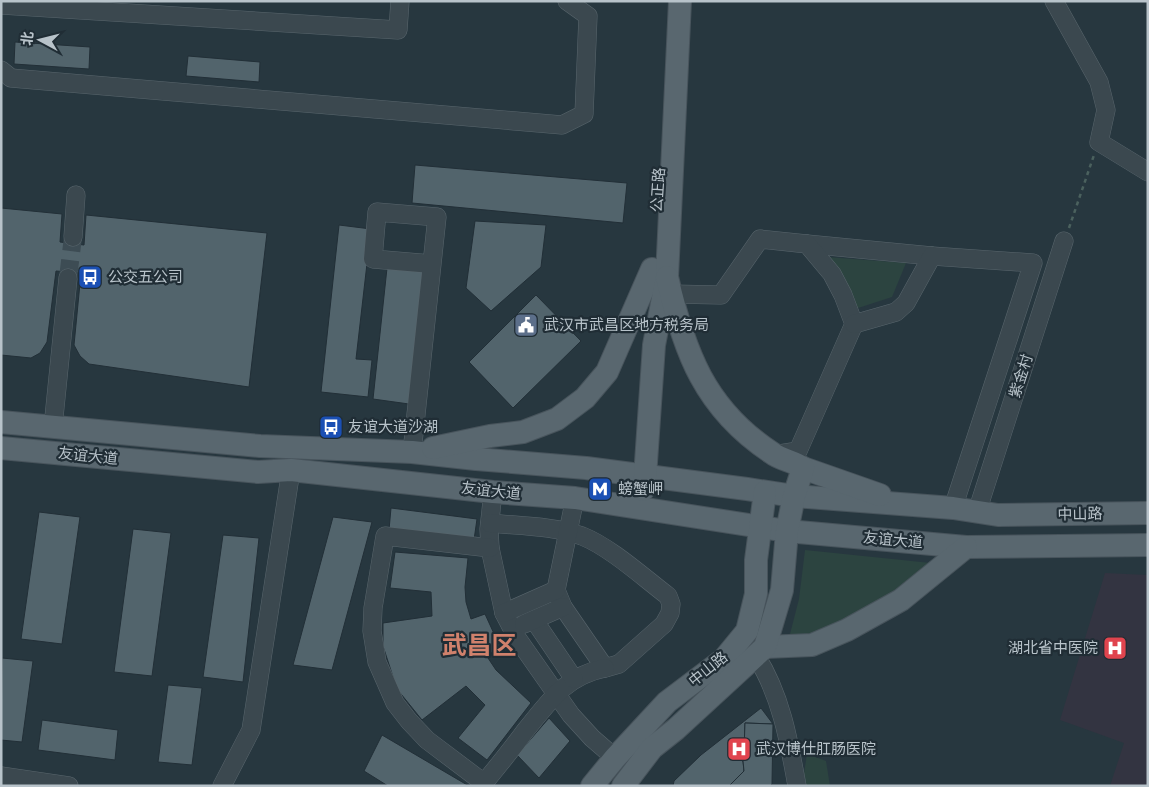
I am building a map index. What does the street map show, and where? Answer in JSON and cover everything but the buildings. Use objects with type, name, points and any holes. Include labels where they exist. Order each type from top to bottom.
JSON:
[{"type":"main road","name":"公正路","points":[[663,280],[662,137],[667,1]]},
{"type":"main road","name":"公正路","points":[[640,508],[645,477],[652,375],[641,348],[663,280],[680,1]]},
{"type":"main road","points":[[412,452],[490,436],[523,432],[557,419],[585,398],[607,372],[663,280]]},
{"type":"main road","points":[[663,280],[686,346],[709,392],[733,423],[773,454],[798,464],[803,468],[907,504]]},
{"type":"main road","name":"友谊大道","points":[[1,422],[260,446],[412,452],[476,460],[586,468],[794,496],[953,508]]},
{"type":"main road","name":"友谊大道","points":[[1,448],[258,472],[291,470],[493,492],[575,498],[787,531],[973,547]]},
{"type":"main road","points":[[803,468],[794,496],[787,531],[782,590],[761,651],[812,645],[847,630],[901,600],[973,547],[1148,544]]},
{"type":"main road","name":"中山路","points":[[592,786],[667,702],[724,659],[747,631],[756,594],[759,526],[765,492]]},
{"type":"main road","name":"中山路","points":[[953,508],[998,515],[1148,513]]},
{"type":"main road","name":"中山路","points":[[623,786],[652,748],[676,729],[761,651]]},
{"type":"street","points":[[1,5],[398,30],[400,1]]},
{"type":"street","points":[[1,70],[11,78],[562,126],[584,114],[587,45],[588,16],[567,1]]},
{"type":"street","points":[[1054,1],[1099,82],[1106,110],[1099,142],[1148,172]]},
{"type":"street","points":[[73,237],[76,195]]},
{"type":"street","name":"紫金村","points":[[977,512],[1066,235]]},
{"type":"street","points":[[663,280],[721,294],[760,239],[932,256],[1033,263],[953,508]]},
{"type":"street","points":[[773,454],[798,451],[854,324],[843,295],[832,274],[807,244]]},
{"type":"street","points":[[854,324],[896,312],[906,303],[932,256]]},
{"type":"street","points":[[412,452],[432,264]]},
{"type":"street","points":[[53,426],[68,278]]},
{"type":"street","points":[[222,786],[251,730],[291,470]]},
{"type":"street","points":[[493,492],[490,548],[504,613],[512,630],[579,725],[615,758]]},
{"type":"street","points":[[575,498],[556,590],[563,607],[605,668]]},
{"type":"street","points":[[490,523],[569,532],[584,537],[609,552],[668,596],[671,604],[670,613],[657,631],[620,664],[590,671],[574,679],[556,694],[484,783],[426,740],[408,721],[395,703],[377,662],[372,632],[373,608],[386,536],[490,548]]},
{"type":"street","points":[[504,613],[556,590]]},
{"type":"street","points":[[512,630],[563,607]]},
{"type":"street","points":[[534,620],[574,679]]},
{"type":"street","points":[[761,651],[766,672],[786,726],[797,786]]},
{"type":"street","points":[[1,776],[69,786]]},
{"type":"path","points":[[1066,235],[1090,166]]},
{"type":"shaded area","name":"湖北省中医院","points":[[1105,573],[1148,575],[1148,786],[1110,786],[1124,743],[1060,720]]},
{"type":"green space","points":[[827,257],[906,263],[892,297],[855,309]]},
{"type":"green space","points":[[805,550],[931,563],[893,592],[800,643],[789,638],[799,599]]},
{"type":"green space","points":[[807,754],[826,761],[830,786],[802,786]]},
{"type":"tunnel","points":[[68,278],[73,237]]},
{"type":"place","name":"公交五公司","points":[[90,277]]},
{"type":"place","name":"武汉市武昌区地方税务局","points":[[526,325]]},
{"type":"place","name":"友谊大道沙湖","points":[[331,427]]},
{"type":"place","name":"螃蟹岬","points":[[600,489]]},
{"type":"place","name":"湖北省中医院","points":[[1115,648]]},
{"type":"place","name":"武汉博仕肛肠医院","points":[[739,749]]},
{"type":"district","name":"武昌区","points":[[479,645]]}]
